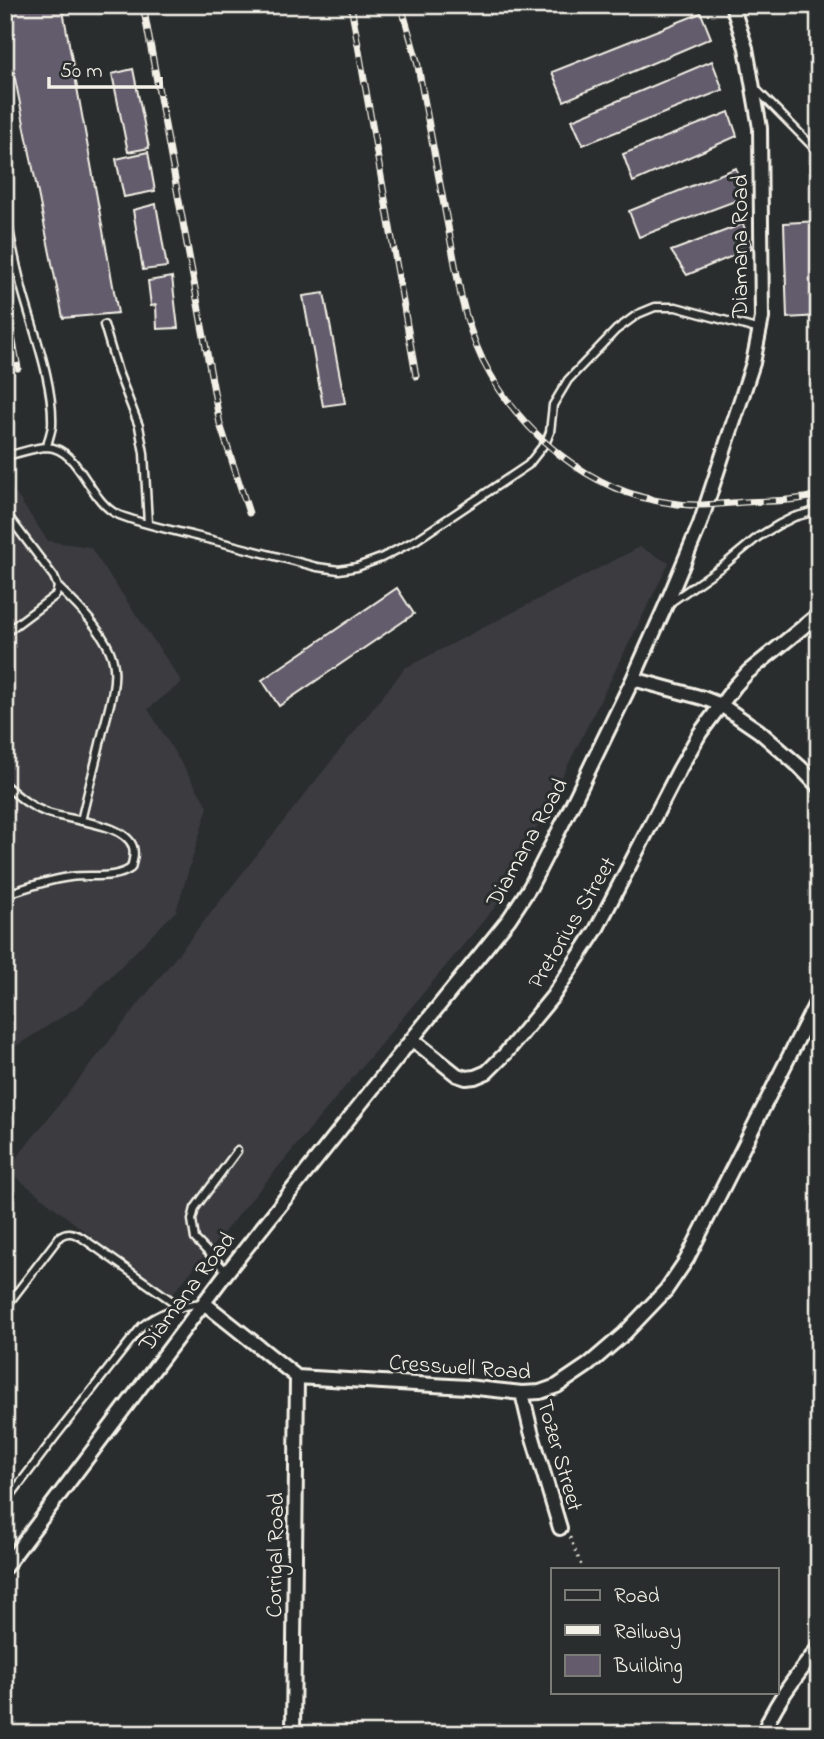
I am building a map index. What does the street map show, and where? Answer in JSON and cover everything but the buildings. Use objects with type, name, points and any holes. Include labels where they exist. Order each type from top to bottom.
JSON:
[{"type":"street","name":"Diamana Road","points":[[5,1567],[226,1272],[509,919],[530,887],[633,679],[700,524],[753,363],[762,318],[760,128],[746,48],[732,5]]},
{"type":"street","points":[[721,705],[748,672],[819,614]]},
{"type":"street","points":[[633,679],[721,705],[759,731],[819,787]]},
{"type":"street","name":"Pretorius Street","points":[[411,1039],[466,1078],[487,1072],[505,1054],[553,996],[596,930],[679,770],[700,733],[721,705]]},
{"type":"street","name":"Cresswell Road","points":[[297,1377],[522,1393],[540,1392],[557,1386],[588,1365],[624,1334],[666,1290],[687,1259],[819,997]]},
{"type":"street","points":[[204,1303],[297,1377]]},
{"type":"street","name":"Corrigal Road","points":[[293,1734],[297,1377]]},
{"type":"street","name":"Tozer Street","points":[[522,1393],[559,1528]]},
{"type":"street","points":[[778,1693],[819,1647]]},
{"type":"street","points":[[763,1734],[776,1695]]},
{"type":"lane","points":[[753,87],[819,153]]},
{"type":"lane","points":[[5,204],[21,286],[48,385],[52,429],[47,447]]},
{"type":"lane","points":[[5,456],[47,447],[57,449],[76,466],[107,509],[118,515],[317,567],[339,570],[357,567],[416,540],[528,465],[546,443],[553,405],[568,380],[616,330],[638,314],[655,307],[676,307],[760,330]]},
{"type":"lane","points":[[104,325],[118,372],[139,426],[144,453],[148,524]]},
{"type":"lane","points":[[666,605],[778,524],[819,510]]},
{"type":"lane","points":[[5,512],[54,577],[58,587],[88,618],[110,651],[114,663],[110,701],[81,821]]},
{"type":"lane","points":[[5,633],[56,595],[58,587]]},
{"type":"lane","points":[[5,785],[23,801],[48,814],[121,832],[133,844],[135,854],[131,868],[123,874],[90,874],[45,881],[5,895]]},
{"type":"lane","points":[[226,1272],[195,1239],[192,1220],[195,1208],[237,1151]]},
{"type":"lane","points":[[5,1308],[60,1236],[72,1232],[179,1306]]},
{"type":"lane","points":[[5,1503],[142,1326],[179,1306],[204,1303]]},
{"type":"path","points":[[559,1528],[570,1537],[583,1568]]},
{"type":"shaded area","points":[[5,478],[48,541],[90,547],[182,682],[148,709],[208,807],[176,911],[84,1003],[5,1053]]},
{"type":"shaded area","points":[[640,547],[669,563],[500,901],[169,1298],[7,1170],[405,668]]},
{"type":"railway","points":[[143,5],[220,424],[249,513]]},
{"type":"railway","points":[[351,5],[416,376]]},
{"type":"railway","points":[[401,5],[417,61],[465,312],[483,361],[516,412],[560,455],[613,487],[641,497],[698,505],[819,495]]},
{"type":"railway","points":[[5,299],[18,368]]}]
